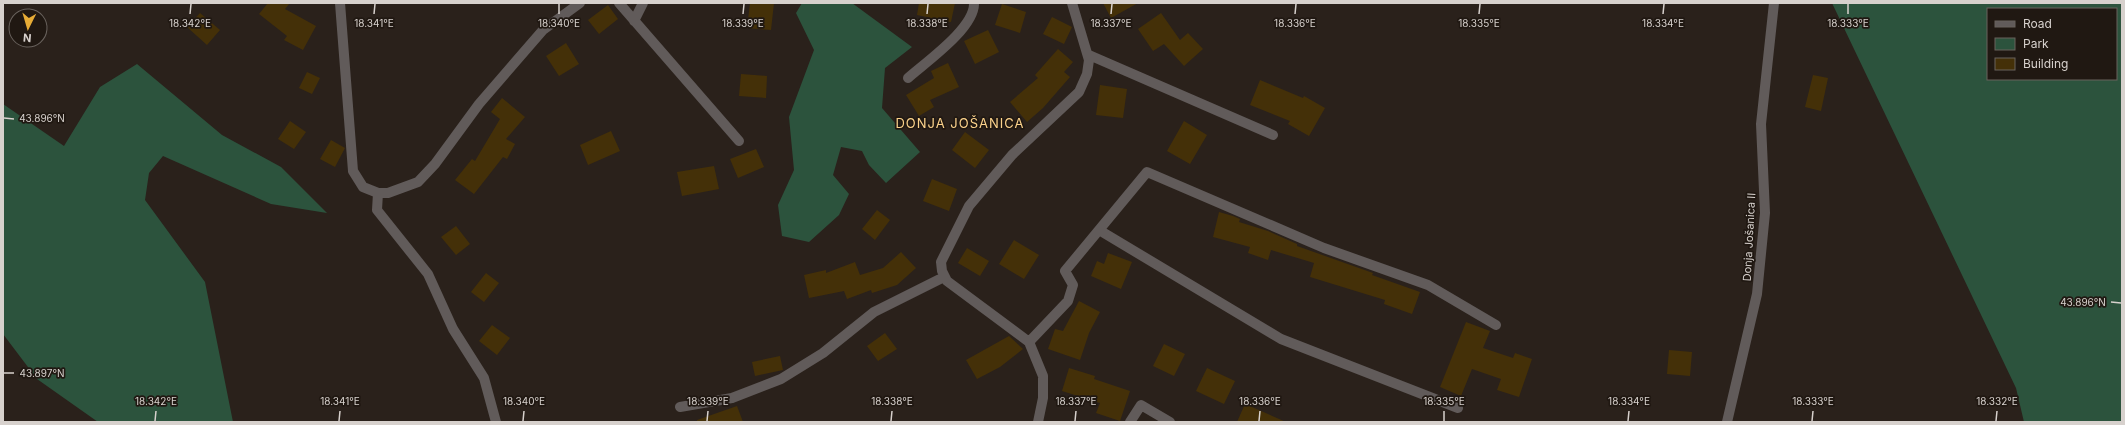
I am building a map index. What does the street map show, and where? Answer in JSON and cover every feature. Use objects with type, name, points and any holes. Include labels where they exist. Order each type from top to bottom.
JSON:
[{"type":"street","points":[[340,3],[353,171],[363,187],[378,193],[388,193],[418,182],[435,164],[479,104],[543,30],[580,3]]},
{"type":"street","points":[[619,3],[739,141]]},
{"type":"street","points":[[634,20],[643,3]]},
{"type":"street","points":[[908,78],[964,28],[974,8],[974,3]]},
{"type":"street","points":[[1038,422],[1043,398],[1043,376],[1028,342],[956,288],[944,277],[941,262],[969,206],[1012,155],[1078,92],[1087,74],[1089,55],[1072,3]]},
{"type":"street","name":"Donja Jošanica II","points":[[1727,422],[1757,294],[1765,213],[1761,124],[1774,3]]},
{"type":"street","points":[[1089,55],[1273,135]]},
{"type":"street","points":[[1028,342],[1068,301],[1073,285],[1066,271],[1147,172],[1324,248],[1428,285],[1496,325]]},
{"type":"street","points":[[378,193],[377,210],[428,274],[453,329],[484,378],[496,422]]},
{"type":"street","points":[[1099,230],[1281,339],[1458,408]]},
{"type":"street","points":[[680,407],[732,398],[781,379],[824,353],[874,312],[944,277]]},
{"type":"street","points":[[1130,422],[1141,405],[1170,422]]},
{"type":"green space","points":[[802,3],[852,3],[912,47],[885,68],[882,108],[920,152],[886,183],[869,165],[862,151],[841,147],[833,175],[849,194],[839,215],[809,242],[782,236],[778,205],[794,170],[789,117],[814,50],[796,13]]},
{"type":"green space","points":[[1832,3],[2122,3],[2122,422],[2024,422],[2016,388]]},
{"type":"green space","points":[[137,64],[222,135],[281,167],[327,213],[271,204],[163,156],[149,173],[145,200],[205,282],[233,422],[98,422],[37,379],[3,334],[3,104],[64,146],[100,87]]},
{"type":"building","points":[[268,3],[290,3],[285,9],[316,26],[303,50],[284,40],[287,36],[259,14]]},
{"type":"building","points":[[750,3],[774,3],[771,30],[747,28]]},
{"type":"building","points":[[919,3],[955,3],[951,22],[917,15]]},
{"type":"building","points":[[1103,3],[1138,3],[1111,18]]},
{"type":"building","points":[[1002,4],[1026,12],[1020,33],[995,25]]},
{"type":"building","points":[[608,5],[618,19],[599,34],[588,20]]},
{"type":"building","points":[[200,13],[220,30],[207,45],[187,27]]},
{"type":"building","points":[[1161,13],[1180,40],[1188,33],[1203,49],[1184,66],[1164,44],[1153,51],[1138,29]]},
{"type":"building","points":[[1052,17],[1072,27],[1064,44],[1043,34]]},
{"type":"building","points":[[988,30],[999,52],[975,64],[964,41]]},
{"type":"building","points":[[566,43],[579,64],[559,76],[546,56]]},
{"type":"building","points":[[1058,49],[1073,62],[1064,72],[1070,77],[1043,108],[1027,122],[1010,102],[1038,78],[1035,75]]},
{"type":"building","points":[[948,63],[959,87],[930,100],[934,107],[919,116],[906,95],[934,78],[931,71]]},
{"type":"building","points":[[307,72],[320,78],[312,94],[299,88]]},
{"type":"building","points":[[741,74],[767,76],[766,98],[739,96]]},
{"type":"building","points":[[1813,75],[1828,78],[1821,111],[1805,107]]},
{"type":"building","points":[[1260,80],[1303,98],[1304,96],[1325,108],[1309,136],[1288,124],[1290,121],[1250,105]]},
{"type":"building","points":[[1100,85],[1127,89],[1123,118],[1096,115]]},
{"type":"building","points":[[502,98],[525,117],[506,139],[515,144],[507,159],[503,157],[474,194],[455,180],[472,159],[475,161],[500,119],[491,112]]},
{"type":"building","points":[[290,121],[306,132],[294,149],[278,139]]},
{"type":"building","points":[[1184,121],[1207,135],[1190,164],[1167,151]]},
{"type":"building","points":[[611,131],[620,151],[588,165],[580,145]]},
{"type":"building","points":[[965,132],[989,150],[975,168],[952,150]]},
{"type":"building","points":[[331,140],[345,148],[335,167],[320,159]]},
{"type":"building","points":[[756,149],[764,167],[738,178],[730,159]]},
{"type":"building","points":[[714,166],[719,189],[682,196],[677,172]]},
{"type":"building","points":[[932,179],[957,189],[949,211],[923,201]]},
{"type":"building","points":[[877,210],[890,220],[875,240],[862,229]]},
{"type":"building","points":[[1219,212],[1240,219],[1239,222],[1268,231],[1297,244],[1297,246],[1373,273],[1372,275],[1420,292],[1412,314],[1384,304],[1385,300],[1310,277],[1314,263],[1271,250],[1268,260],[1248,253],[1250,247],[1213,237]]},
{"type":"building","points":[[456,226],[470,244],[456,255],[441,237]]},
{"type":"building","points":[[1014,240],[1039,255],[1024,279],[999,264]]},
{"type":"building","points":[[967,248],[989,261],[980,276],[958,263]]},
{"type":"building","points":[[901,252],[916,268],[897,285],[872,293],[871,290],[847,299],[844,291],[809,298],[804,275],[826,270],[826,273],[855,262],[860,275],[883,268]]},
{"type":"building","points":[[1108,253],[1132,262],[1121,289],[1091,276],[1097,261],[1104,264]]},
{"type":"building","points":[[486,273],[499,283],[484,302],[471,292]]},
{"type":"building","points":[[1079,301],[1100,312],[1089,333],[1080,360],[1048,349],[1055,329],[1063,331]]},
{"type":"building","points":[[1466,322],[1490,331],[1483,348],[1513,358],[1515,353],[1532,359],[1519,397],[1497,390],[1501,379],[1472,369],[1461,396],[1440,387]]},
{"type":"building","points":[[492,325],[510,338],[497,355],[479,341]]},
{"type":"building","points":[[885,333],[897,349],[878,361],[867,346]]},
{"type":"building","points":[[1009,336],[1023,349],[1000,367],[977,379],[966,360]]},
{"type":"building","points":[[1164,344],[1185,354],[1174,376],[1153,366]]},
{"type":"building","points":[[1669,350],[1692,352],[1690,376],[1667,374]]},
{"type":"building","points":[[780,356],[783,370],[755,376],[752,362]]},
{"type":"building","points":[[1069,368],[1095,376],[1094,379],[1130,391],[1120,421],[1096,413],[1100,403],[1062,391]]},
{"type":"building","points":[[1207,368],[1235,381],[1224,404],[1196,391]]},
{"type":"building","points":[[1245,404],[1286,422],[1237,422]]},
{"type":"building","points":[[737,406],[743,422],[697,422],[697,420]]},
{"type":"district","name":"DONJA JOŠANICA","points":[[960,123]]}]
